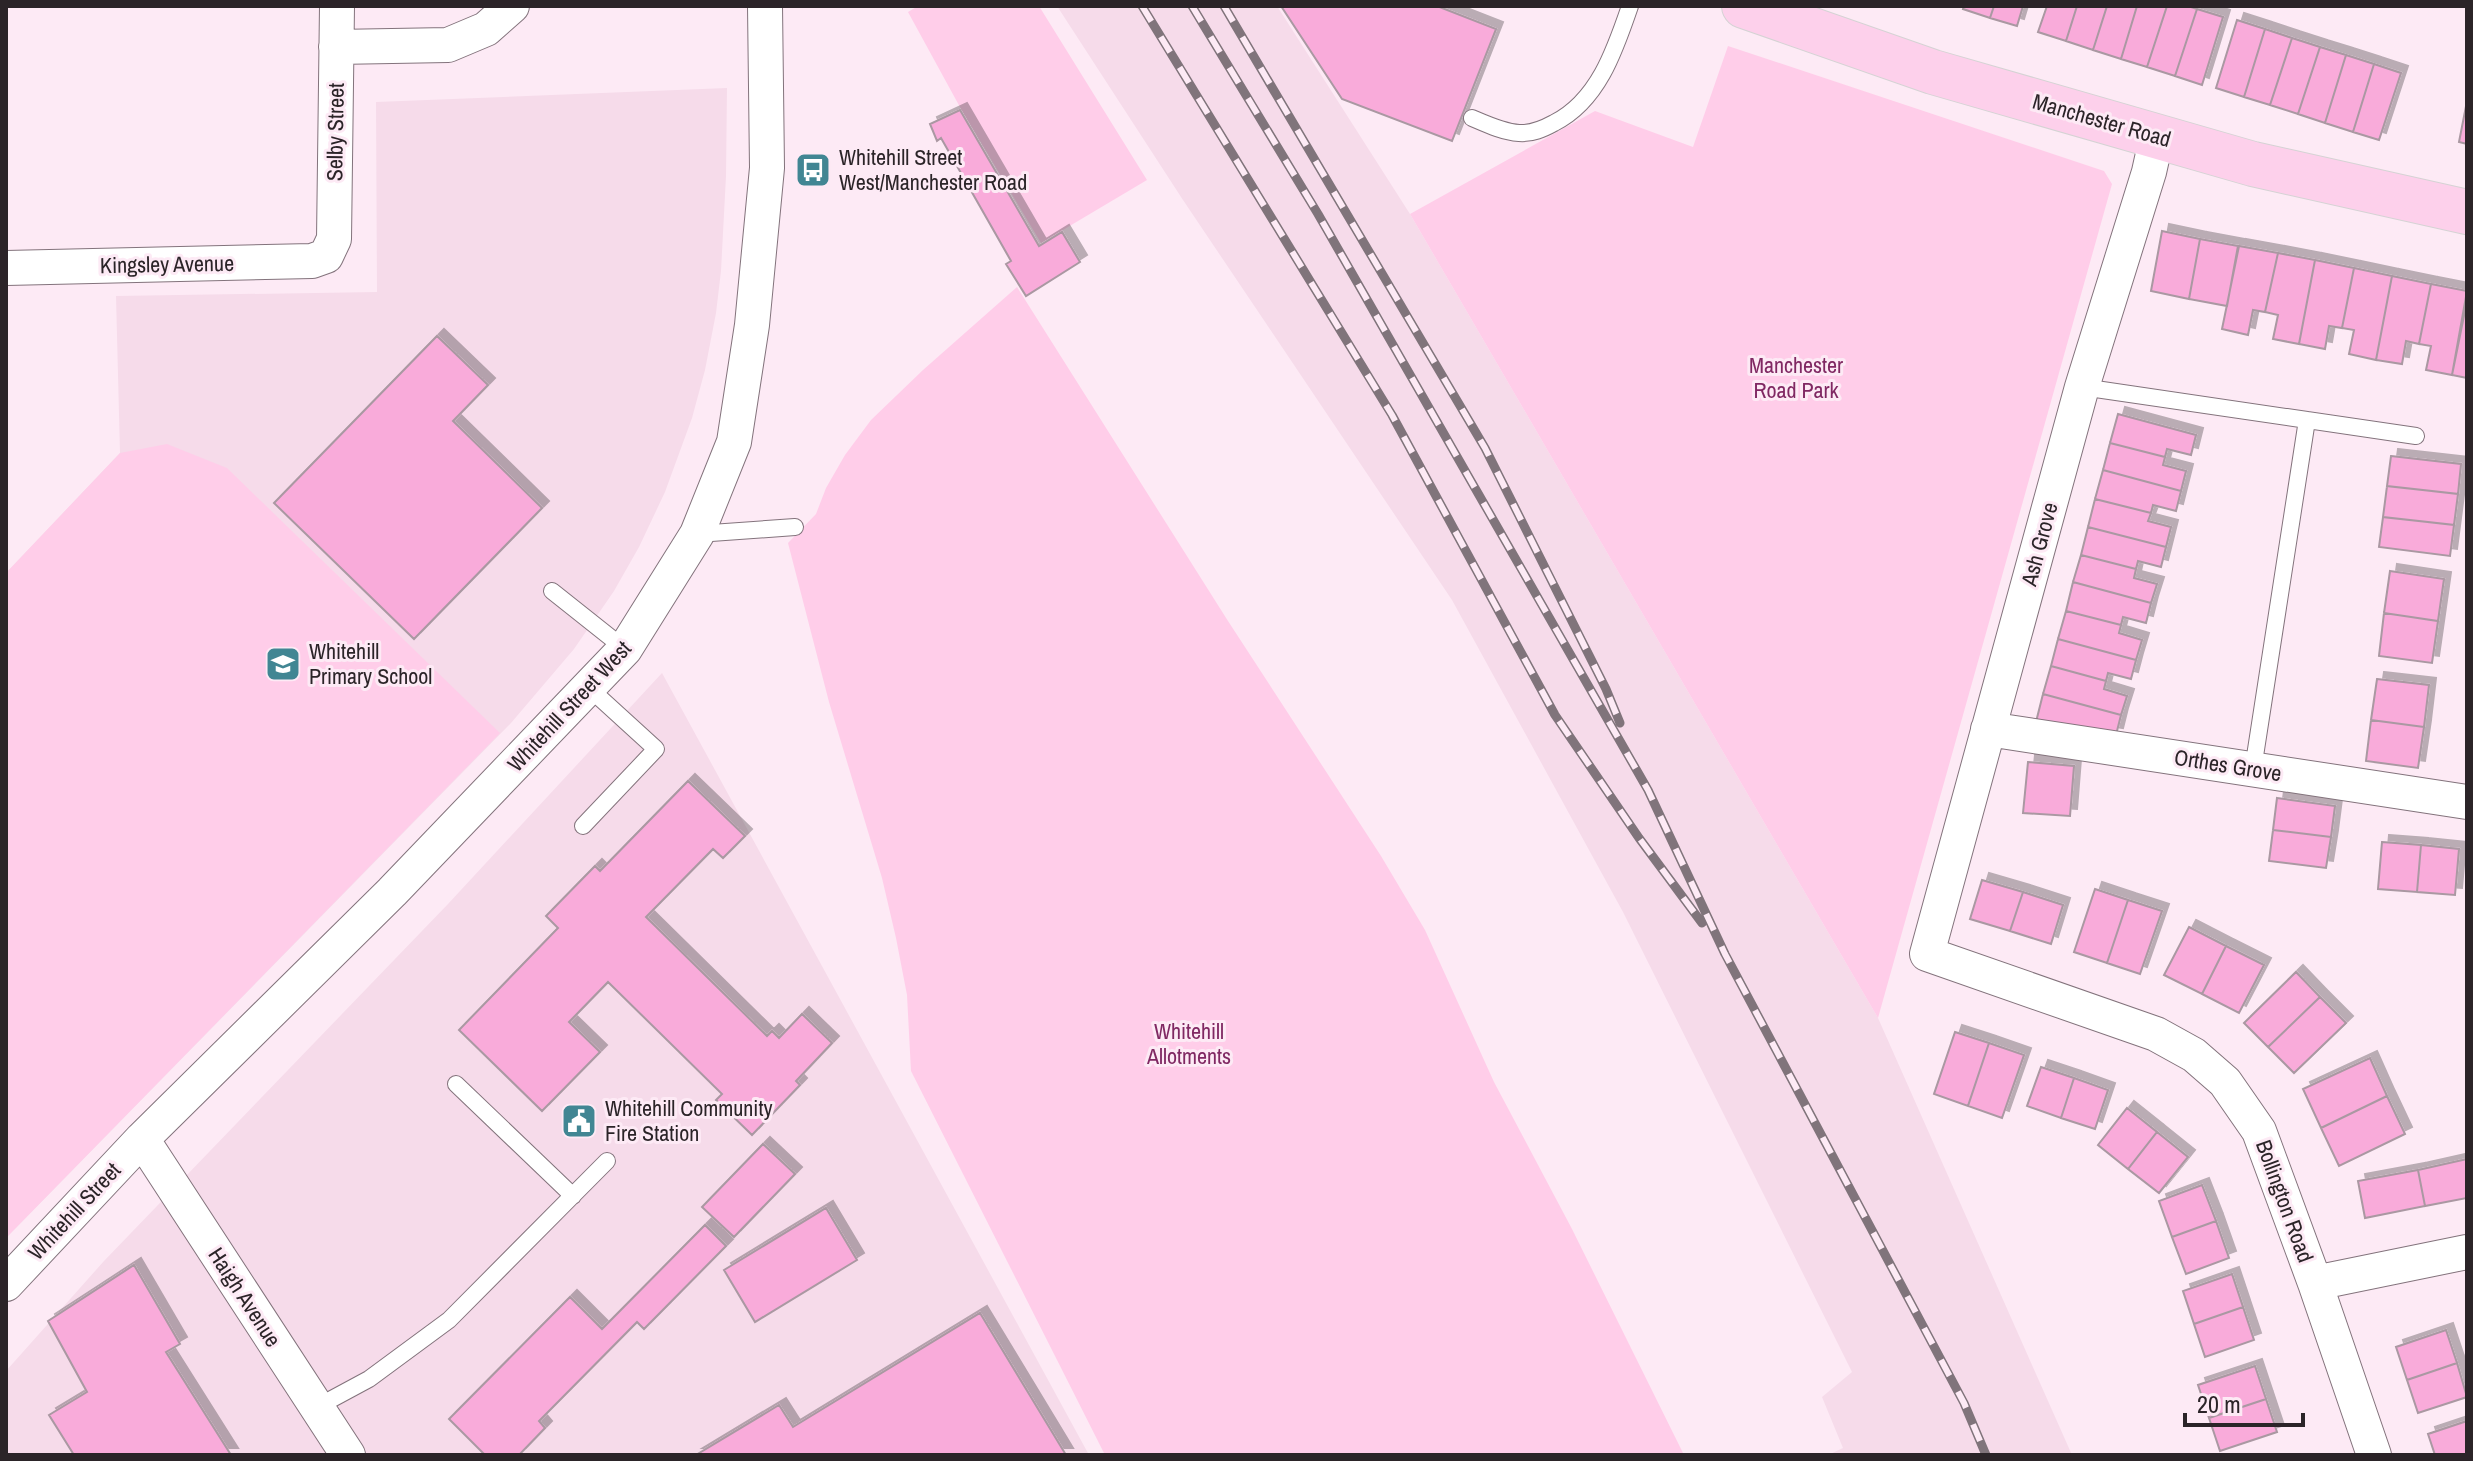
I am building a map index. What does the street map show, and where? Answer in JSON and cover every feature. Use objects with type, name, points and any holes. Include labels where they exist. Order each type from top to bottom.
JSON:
[{"type":"main road","name":"Manchester Road","points":[[1744,6],[1933,72],[2253,164],[2467,212]]},
{"type":"street","name":"Selby Street","points":[[326,256],[334,239],[337,6]]},
{"type":"street","points":[[336,47],[448,45],[486,29],[512,6]]},
{"type":"street","name":"Whitehill Street West","points":[[142,1139],[392,892],[625,649],[697,534],[734,442],[752,325],[767,168],[765,6]]},
{"type":"street","name":"Ash Grove","points":[[1927,954],[2082,387],[2149,172],[2157,136]]},
{"type":"street","name":"Kingsley Avenue","points":[[6,268],[312,261],[326,256]]},
{"type":"street","name":"Orthes Grove","points":[[1988,729],[2467,802]]},
{"type":"street","name":"Bollington Road","points":[[1927,954],[2156,1034],[2194,1055],[2225,1082],[2259,1131],[2374,1455]]},
{"type":"street","name":"Whitehill Street","points":[[6,1284],[142,1139]]},
{"type":"street","name":"Haigh Avenue","points":[[142,1139],[348,1455]]},
{"type":"street","points":[[2315,1283],[2467,1252]]},
{"type":"lane","points":[[1472,118],[1520,134],[1541,130],[1567,117],[1602,76],[1630,6]]},
{"type":"lane","points":[[2082,387],[2416,436]]},
{"type":"lane","points":[[2253,769],[2307,420]]},
{"type":"lane","points":[[697,534],[795,527]]},
{"type":"lane","points":[[552,591],[625,649]]},
{"type":"lane","points":[[583,826],[656,749],[588,687]]},
{"type":"lane","points":[[456,1084],[573,1196]]},
{"type":"lane","points":[[317,1407],[369,1379],[449,1320],[607,1161]]},
{"type":"shaded area","points":[[1057,6],[1277,6],[1410,214],[1878,1018],[2072,1455],[1828,1455],[1843,1448],[1822,1397],[1852,1372],[1623,912],[1452,600],[1183,200]]},
{"type":"shaded area","name":"Whitehill Primary School","points":[[727,88],[721,271],[705,370],[692,418],[665,492],[614,591],[574,649],[511,723],[6,1238],[6,573],[120,453],[116,296],[377,292],[376,102]]},
{"type":"shaded area","points":[[662,673],[1089,1455],[6,1455],[6,1371],[104,1261],[448,904]]},
{"type":"green space","points":[[918,6],[1039,6],[1147,180],[1041,243],[961,109],[908,12]]},
{"type":"green space","name":"Manchester Road Park","points":[[1728,46],[2104,171],[2112,184],[1878,1018],[1410,214],[1595,111],[1693,147]]},
{"type":"green space","name":"Whitehill Allotments","points":[[1017,287],[1381,856],[1425,930],[1494,1082],[1572,1229],[1684,1455],[1105,1455],[911,1071],[907,995],[896,938],[788,543],[816,514],[826,488],[845,455],[871,420]]},
{"type":"green space","points":[[167,444],[227,468],[500,733],[6,1238],[6,573],[120,453]]},
{"type":"building","points":[[1281,6],[1437,6],[1496,29],[1452,141],[1342,99]]},
{"type":"building","points":[[1964,6],[1994,6],[1990,18],[1963,9]]},
{"type":"building","points":[[1994,6],[2023,6],[2017,26],[1990,18]]},
{"type":"building","points":[[2047,6],[2077,6],[2066,41],[2038,32]]},
{"type":"building","points":[[2077,6],[2107,6],[2093,50],[2066,41]]},
{"type":"building","points":[[2107,6],[2137,6],[2121,59],[2093,50]]},
{"type":"building","points":[[2137,6],[2167,6],[2147,67],[2121,59]]},
{"type":"building","points":[[2167,6],[2197,9],[2175,76],[2147,67]]},
{"type":"building","points":[[2197,9],[2223,17],[2202,85],[2175,76]]},
{"type":"building","points":[[2237,20],[2265,29],[2244,97],[2216,88]]},
{"type":"building","points":[[2265,29],[2292,38],[2270,105],[2244,97]]},
{"type":"building","points":[[2292,38],[2320,47],[2298,114],[2270,105]]},
{"type":"building","points":[[2320,47],[2346,55],[2325,123],[2298,114]]},
{"type":"building","points":[[2346,55],[2374,64],[2353,132],[2325,123]]},
{"type":"building","points":[[2374,64],[2401,73],[2379,140],[2353,132]]},
{"type":"building","points":[[2467,101],[2467,144],[2459,142]]},
{"type":"building","points":[[960,110],[1039,246],[1062,232],[1080,262],[1026,296],[1006,264],[1011,261],[941,138],[937,141],[930,124]]},
{"type":"building","points":[[2162,231],[2200,239],[2189,299],[2151,291]]},
{"type":"building","points":[[2200,239],[2238,246],[2227,306],[2189,299]]},
{"type":"building","points":[[2239,246],[2278,253],[2265,312],[2253,310],[2248,335],[2222,329]]},
{"type":"building","points":[[2278,253],[2315,260],[2299,344],[2273,339],[2278,315],[2265,312]]},
{"type":"building","points":[[2315,260],[2354,268],[2342,328],[2329,326],[2325,349],[2299,344]]},
{"type":"building","points":[[2354,268],[2392,276],[2376,360],[2349,354],[2354,330],[2342,328]]},
{"type":"building","points":[[2392,276],[2431,284],[2419,344],[2406,341],[2402,364],[2376,360]]},
{"type":"building","points":[[2431,284],[2467,291],[2452,375],[2426,370],[2431,346],[2419,344]]},
{"type":"building","points":[[2467,301],[2467,378],[2452,375]]},
{"type":"building","points":[[437,336],[488,385],[453,421],[542,508],[414,639],[274,503]]},
{"type":"building","points":[[2118,414],[2196,435],[2191,455],[2167,449],[2165,457],[2110,443]]},
{"type":"building","points":[[2110,443],[2165,457],[2163,465],[2186,471],[2181,491],[2103,470]]},
{"type":"building","points":[[2391,456],[2461,464],[2458,494],[2387,486]]},
{"type":"building","points":[[2103,470],[2181,491],[2176,511],[2153,505],[2151,513],[2095,499]]},
{"type":"building","points":[[2387,486],[2458,494],[2454,525],[2383,517]]},
{"type":"building","points":[[2095,499],[2151,513],[2148,521],[2171,527],[2166,547],[2088,527]]},
{"type":"building","points":[[2383,517],[2454,525],[2450,556],[2379,547]]},
{"type":"building","points":[[2088,527],[2166,547],[2161,567],[2138,561],[2136,569],[2081,555]]},
{"type":"building","points":[[2081,555],[2136,569],[2134,578],[2157,584],[2151,603],[2073,582]]},
{"type":"building","points":[[2390,571],[2444,579],[2438,621],[2384,613]]},
{"type":"building","points":[[2073,582],[2151,603],[2146,623],[2123,617],[2121,625],[2066,611]]},
{"type":"building","points":[[2066,611],[2121,625],[2119,633],[2142,640],[2136,660],[2058,639]]},
{"type":"building","points":[[2384,613],[2438,621],[2432,663],[2379,656]]},
{"type":"building","points":[[2058,639],[2136,660],[2131,679],[2108,673],[2106,681],[2051,666]]},
{"type":"building","points":[[2051,666],[2106,681],[2104,689],[2127,696],[2121,715],[2043,694]]},
{"type":"building","points":[[2377,679],[2429,685],[2424,727],[2371,720]]},
{"type":"building","points":[[2043,694],[2121,715],[2116,735],[2036,722]]},
{"type":"building","points":[[2371,720],[2424,727],[2418,768],[2366,761]]},
{"type":"building","points":[[2028,762],[2074,766],[2070,816],[2023,813]]},
{"type":"building","points":[[688,781],[745,836],[723,858],[713,849],[646,917],[767,1036],[772,1031],[779,1038],[802,1014],[832,1043],[796,1081],[800,1085],[752,1135],[716,1100],[722,1094],[608,982],[569,1022],[600,1052],[542,1111],[459,1030],[558,928],[546,916],[595,866],[600,871]]},
{"type":"building","points":[[2277,798],[2335,806],[2331,837],[2273,830]]},
{"type":"building","points":[[2273,830],[2331,837],[2326,868],[2269,861]]},
{"type":"building","points":[[2382,842],[2421,845],[2417,892],[2378,889]]},
{"type":"building","points":[[2421,845],[2459,849],[2455,895],[2417,892]]},
{"type":"building","points":[[1982,880],[2023,892],[2010,931],[1970,919]]},
{"type":"building","points":[[2095,889],[2128,900],[2107,963],[2074,952]]},
{"type":"building","points":[[2023,892],[2063,905],[2051,944],[2010,931]]},
{"type":"building","points":[[2128,900],[2162,911],[2140,974],[2107,963]]},
{"type":"building","points":[[2189,927],[2226,946],[2202,994],[2164,975]]},
{"type":"building","points":[[2226,946],[2264,965],[2239,1013],[2202,994]]},
{"type":"building","points":[[2296,972],[2320,997],[2268,1047],[2244,1023]]},
{"type":"building","points":[[2320,997],[2346,1023],[2294,1073],[2268,1047]]},
{"type":"building","points":[[1955,1032],[1989,1043],[1968,1106],[1934,1094]]},
{"type":"building","points":[[1989,1043],[2024,1055],[2002,1118],[1968,1106]]},
{"type":"building","points":[[2370,1058],[2387,1096],[2321,1128],[2303,1089]]},
{"type":"building","points":[[2041,1067],[2074,1078],[2061,1118],[2027,1106]]},
{"type":"building","points":[[2074,1078],[2108,1090],[2095,1129],[2061,1118]]},
{"type":"building","points":[[2387,1096],[2405,1134],[2339,1166],[2321,1128]]},
{"type":"building","points":[[2127,1108],[2157,1132],[2128,1169],[2098,1145]]},
{"type":"building","points":[[2157,1132],[2188,1157],[2159,1193],[2128,1169]]},
{"type":"building","points":[[763,1144],[795,1174],[734,1237],[702,1207]]},
{"type":"building","points":[[2467,1159],[2467,1198],[2425,1206],[2418,1170]]},
{"type":"building","points":[[2418,1170],[2425,1206],[2365,1218],[2358,1181]]},
{"type":"building","points":[[2202,1185],[2216,1221],[2172,1237],[2159,1201]]},
{"type":"building","points":[[826,1208],[857,1260],[755,1322],[724,1270]]},
{"type":"building","points":[[2216,1221],[2229,1258],[2186,1274],[2172,1237]]},
{"type":"building","points":[[705,1225],[726,1246],[644,1329],[637,1322],[539,1421],[545,1428],[519,1455],[485,1455],[449,1419],[570,1297],[602,1329]]},
{"type":"building","points":[[134,1265],[180,1344],[166,1352],[231,1455],[74,1455],[49,1415],[87,1392],[48,1321]]},
{"type":"building","points":[[2232,1274],[2243,1307],[2194,1324],[2183,1291]]},
{"type":"building","points":[[2243,1307],[2254,1340],[2205,1357],[2194,1324]]},
{"type":"building","points":[[980,1313],[1066,1455],[696,1455],[779,1405],[793,1427]]},
{"type":"building","points":[[2446,1330],[2457,1363],[2407,1380],[2396,1347]]},
{"type":"building","points":[[2457,1363],[2467,1397],[2418,1413],[2407,1380]]},
{"type":"building","points":[[2255,1366],[2266,1399],[2209,1418],[2198,1385]]},
{"type":"building","points":[[2266,1399],[2277,1432],[2220,1451],[2209,1418]]},
{"type":"building","points":[[2467,1421],[2467,1455],[2435,1455],[2428,1434]]},
{"type":"railway","points":[[1142,6],[1392,415],[1555,715],[1702,923]]},
{"type":"railway","points":[[1192,6],[1318,214],[1648,790],[1725,954],[1964,1403],[1986,1455]]},
{"type":"railway","points":[[1224,6],[1485,448],[1606,689],[1620,723]]},
{"type":"place","name":"Whitehill Street West/Manchester Road","points":[[813,170]]},
{"type":"place","name":"Whitehill Primary School","points":[[283,664]]},
{"type":"place","name":"Whitehill Community Fire Station","points":[[579,1121]]}]
